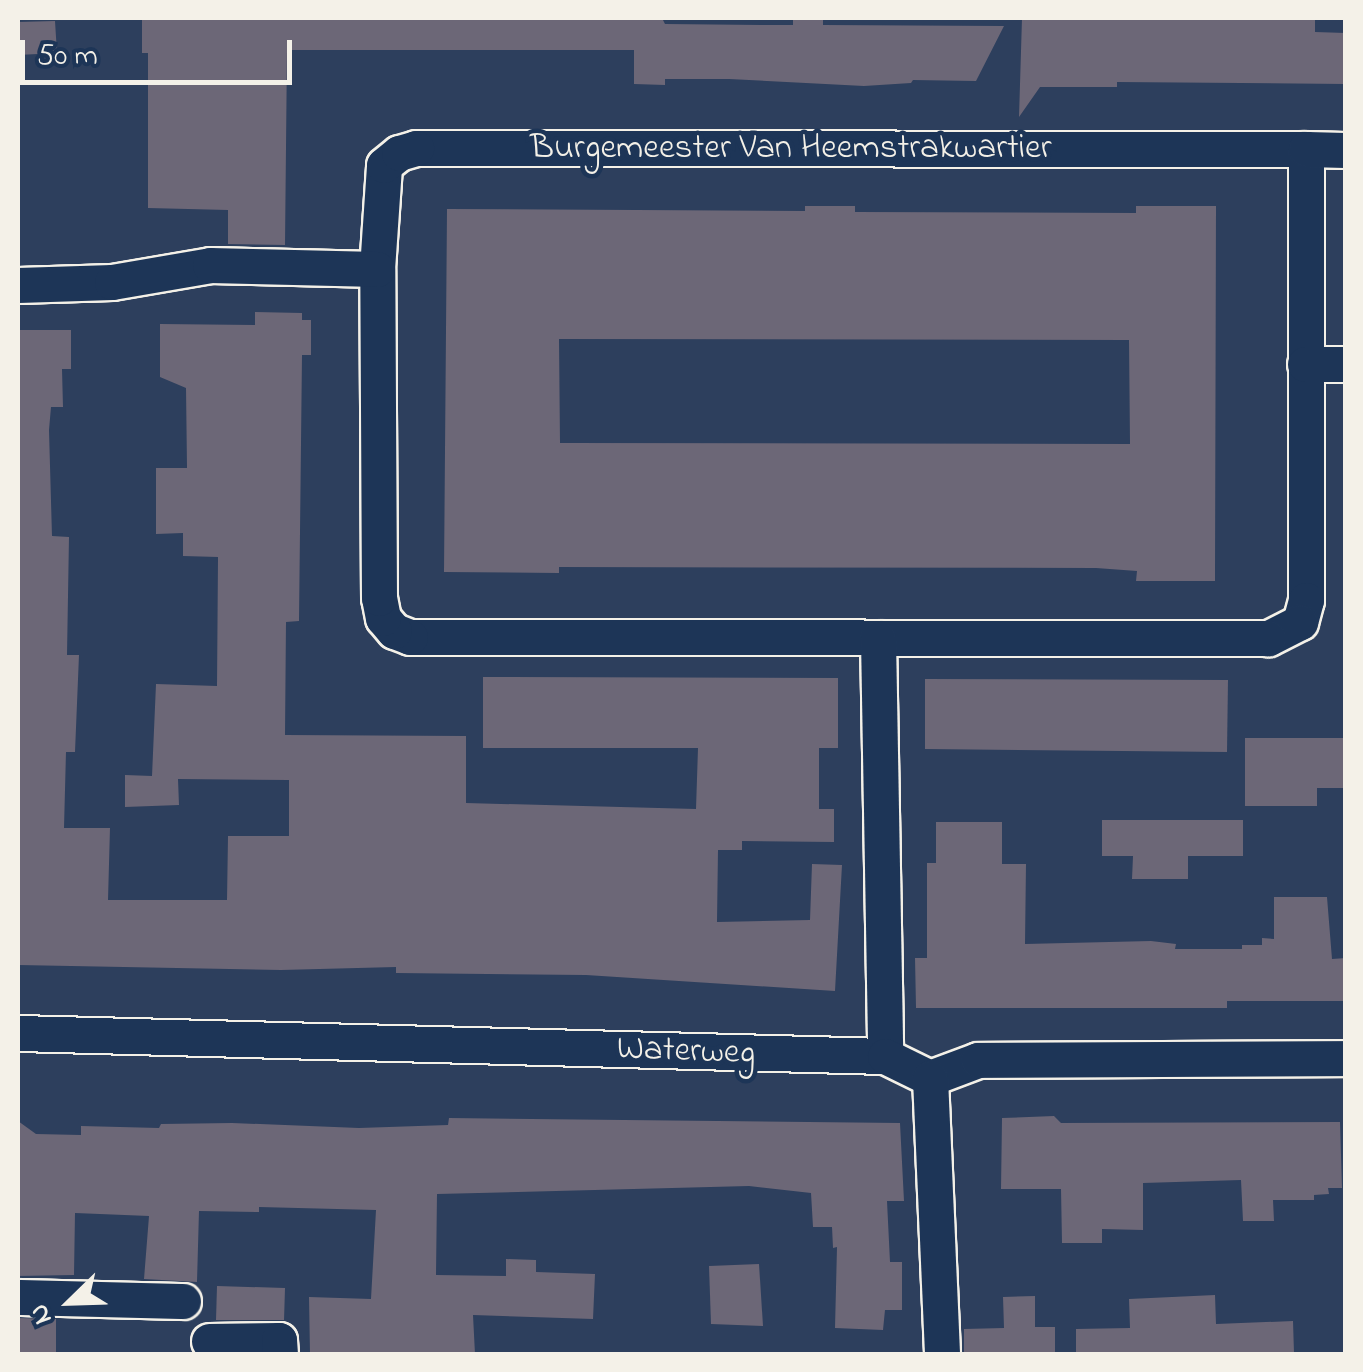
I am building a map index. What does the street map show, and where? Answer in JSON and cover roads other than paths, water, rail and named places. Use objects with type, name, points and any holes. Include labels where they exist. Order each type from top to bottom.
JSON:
[{"type":"street","name":"Burgemeester Van Heemstrakwartier","points":[[1306,150],[1306,600],[1300,622],[1286,632],[1268,638],[410,637],[394,631],[383,618],[379,598],[378,268],[384,165],[399,153],[416,148],[1346,150]]},
{"type":"street","points":[[18,284],[112,282],[210,265],[378,268]]},
{"type":"street","points":[[1305,364],[1346,364]]},
{"type":"street","points":[[878,638],[885,1056]]},
{"type":"street","name":"Waterweg","points":[[18,1033],[885,1056],[930,1078]]},
{"type":"street","points":[[942,1354],[930,1078],[978,1060],[1346,1058]]},
{"type":"street","points":[[18,1297],[183,1301]]},
{"type":"street","points":[[209,1341],[279,1340],[280,1354]]}]
